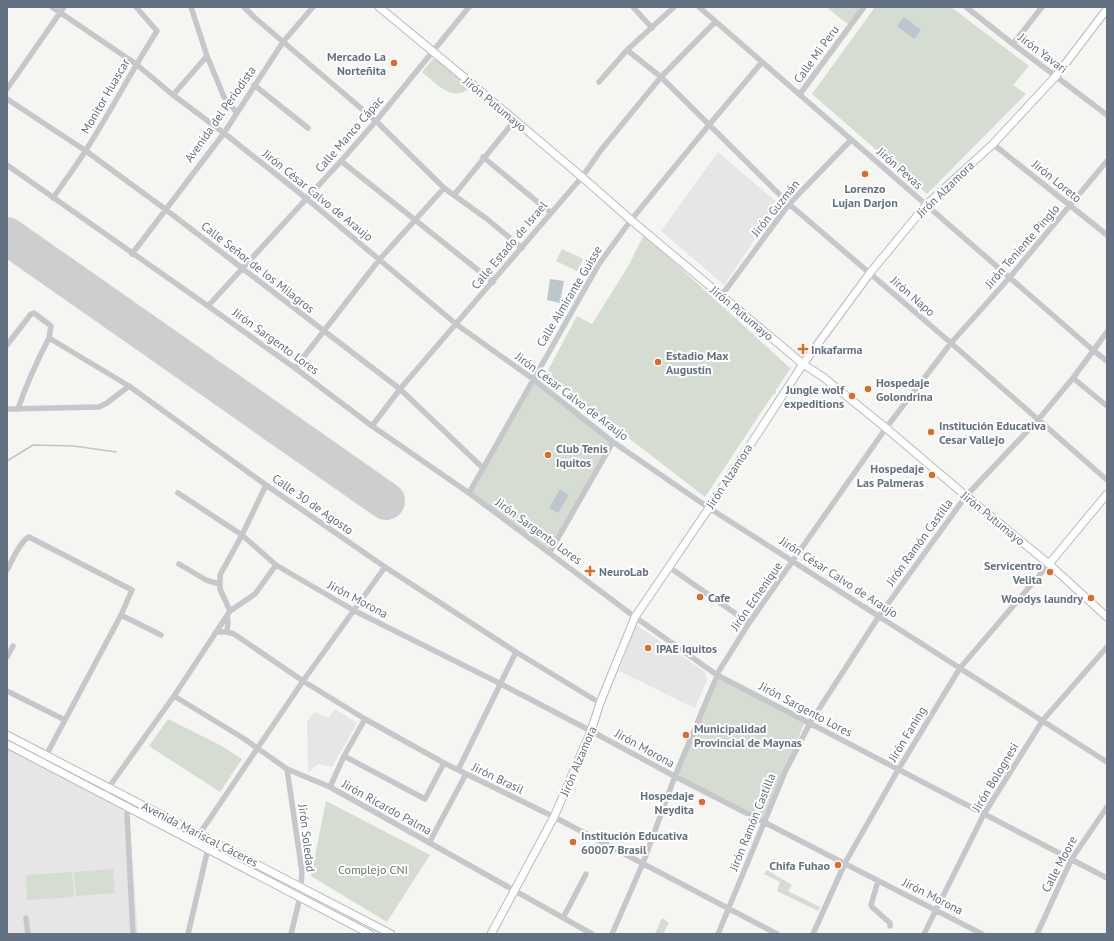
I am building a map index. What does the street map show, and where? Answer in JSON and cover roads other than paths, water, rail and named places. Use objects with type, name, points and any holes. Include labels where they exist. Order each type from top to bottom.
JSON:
[{"type":"street","name":"Jirón César Calvo de Araujo","points":[[52,7],[136,64],[173,95],[224,133],[307,199],[456,324],[533,379],[614,442],[709,508],[1107,762]]},
{"type":"street","points":[[7,89],[64,7]]},
{"type":"street","name":"Monitor Huascar","points":[[54,198],[86,151],[136,64],[157,31],[136,7]]},
{"type":"street","points":[[190,7],[207,56],[224,97],[237,112]]},
{"type":"street","points":[[244,7],[376,121],[444,188],[522,248]]},
{"type":"street","name":"Avenida del Periodista","points":[[132,254],[224,133],[283,42],[313,7]]},
{"type":"street","name":"Jirón Putumayo","points":[[379,7],[515,120],[630,220],[722,295],[803,364],[823,377],[886,428],[1049,564],[1107,617]]},
{"type":"street","name":"Calle Manco Cápac","points":[[208,306],[307,199],[376,121],[469,7]]},
{"type":"street","points":[[633,7],[652,28]]},
{"type":"street","points":[[599,82],[627,50],[674,7]]},
{"type":"street","name":"Jirón Pevas","points":[[699,7],[1107,361]]},
{"type":"street","name":"Calle Mi Peru","points":[[800,94],[864,7]]},
{"type":"street","name":"Jirón Yavari","points":[[966,7],[975,9],[1012,44],[1107,115]]},
{"type":"street","points":[[1012,44],[1042,7]]},
{"type":"street","name":"Jirón Alzamora","points":[[491,934],[513,890],[554,817],[591,731],[600,702],[635,617],[709,508],[803,364],[870,273],[926,205],[992,144],[1056,76],[1107,9]]},
{"type":"street","name":"Calle Estado de Israel","points":[[372,426],[400,389],[582,177],[601,150],[661,77],[715,22]]},
{"type":"street","name":"Jirón Napo","points":[[627,50],[661,77],[789,204],[951,343],[1107,480]]},
{"type":"street","points":[[173,95],[207,56]]},
{"type":"street","name":"Calle Almirante Guisse","points":[[469,493],[599,264],[630,220],[762,62]]},
{"type":"street","points":[[254,85],[308,128]]},
{"type":"street","name":"Calle Señor de los Milagros","points":[[7,99],[86,151],[400,389],[483,468]]},
{"type":"street","points":[[454,195],[515,120]]},
{"type":"street","name":"Jirón Guzmán","points":[[722,295],[789,204],[851,140]]},
{"type":"street","name":"Jirón Loreto","points":[[992,144],[1107,235]]},
{"type":"street","points":[[484,157],[551,213]]},
{"type":"street","points":[[341,161],[493,282]]},
{"type":"street","name":"Jirón Teniente Pinglo","points":[[951,343],[1010,277],[1107,161]]},
{"type":"street","name":"Jirón Sargento Lores","points":[[7,165],[295,368],[372,426],[469,493],[550,552],[635,617],[718,675],[1107,878]]},
{"type":"street","points":[[295,368],[379,260],[444,188]]},
{"type":"street","points":[[7,345],[31,314],[34,313],[51,326],[49,338],[23,394],[18,409]]},
{"type":"street","name":"Jirón Ramón Castilla","points":[[718,934],[785,772],[810,723],[879,616],[966,496],[1038,420],[1073,378],[1107,332]]},
{"type":"street","name":"Calle 30 de Agosto","points":[[49,338],[129,386],[266,485],[385,567],[516,652],[600,702]]},
{"type":"street","name":"Jirón Echenique","points":[[612,934],[719,671],[749,623],[886,428],[951,343]]},
{"type":"street","points":[[1073,378],[1107,406]]},
{"type":"street","points":[[7,409],[98,407],[103,406],[129,386]]},
{"type":"street","points":[[550,552],[614,442]]},
{"type":"street","points":[[227,632],[228,614],[219,584],[220,575],[242,535],[266,485]]},
{"type":"street","name":"Jirón Morona","points":[[178,493],[242,535],[276,565],[353,610],[501,684],[765,823],[982,934]]},
{"type":"street","points":[[1049,564],[1107,494]]},
{"type":"street","points":[[7,570],[18,548],[26,538],[32,538],[132,590],[121,614],[42,763]]},
{"type":"street","points":[[179,564],[206,580],[219,584]]},
{"type":"street","name":"Jirón Faning","points":[[812,934],[845,864],[898,770],[960,668],[1049,564]]},
{"type":"street","points":[[105,796],[108,787],[174,696],[228,614],[255,594],[276,565]]},
{"type":"street","points":[[194,842],[303,681],[385,567]]},
{"type":"street","points":[[669,567],[749,623]]},
{"type":"street","points":[[121,614],[161,635]]},
{"type":"street","name":"Jirón Brasil","points":[[216,632],[227,632],[234,634],[303,681],[365,719],[444,763],[554,817],[777,934]]},
{"type":"street","points":[[7,657],[13,646]]},
{"type":"street","name":"Jirón Bolognesi","points":[[924,934],[984,814],[1042,720],[1107,647]]},
{"type":"street","points":[[458,770],[516,652]]},
{"type":"street","points":[[7,691],[65,720]]},
{"type":"street","name":"Jirón Ricardo Palma","points":[[174,696],[243,738],[287,769],[330,788],[592,934]]},
{"type":"street","points":[[330,788],[344,756],[365,719]]},
{"type":"street","name":"Avenida Mariscal Cáceres","points":[[7,735],[392,934]]},
{"type":"street","name":"Avenida Mariscal Cáceres","points":[[7,744],[370,934]]},
{"type":"street","points":[[344,756],[425,799],[444,763]]},
{"type":"street","name":"Jirón Soledad","points":[[287,769],[302,872],[300,897],[291,934]]},
{"type":"street","points":[[429,843],[466,774]]},
{"type":"street","name":"Calle Moore","points":[[1037,934],[1071,860],[1107,807]]},
{"type":"street","points":[[129,808],[127,814],[133,934]]},
{"type":"street","points":[[188,934],[210,840]]},
{"type":"street","points":[[563,918],[586,874]]},
{"type":"street","points":[[878,881],[872,907],[888,921],[890,926]]},
{"type":"street","points":[[26,918],[28,934]]},
{"type":"waterway","points":[[7,461],[33,445],[74,446],[116,452]]},
{"type":"place","name":"Mercado La Norteñita","points":[[394,63]]},
{"type":"place","name":"Lorenzo Lujan Darjon","points":[[865,174]]},
{"type":"place","name":"Inkafarma","points":[[803,349]]},
{"type":"place","name":"Estadio Max Augustín","points":[[658,362]]},
{"type":"place","name":"Hospedaje Golondrina","points":[[868,389]]},
{"type":"place","name":"Jungle wolf expeditions","points":[[852,396]]},
{"type":"place","name":"Institución Educativa Cesar Vallejo","points":[[931,432]]},
{"type":"place","name":"Club Tenis Iquitos","points":[[548,455]]},
{"type":"place","name":"Hospedaje Las Palmeras","points":[[932,475]]},
{"type":"place","name":"NeuroLab","points":[[590,571]]},
{"type":"place","name":"Servicentro Velita","points":[[1050,572]]},
{"type":"place","name":"Cafe","points":[[700,597]]},
{"type":"place","name":"Woodys laundry","points":[[1091,598]]},
{"type":"place","name":"IPAE Iquitos","points":[[648,648]]},
{"type":"place","name":"Municipalidad Provincial de Maynas","points":[[686,735]]},
{"type":"place","name":"Hospedaje Neydita","points":[[702,802]]},
{"type":"place","name":"Institución Educativa 60007 Brasil","points":[[573,842]]},
{"type":"place","name":"Chifa Fuhao","points":[[838,865]]},
{"type":"park label","name":"Complejo CNI","points":[[373,869]]}]
